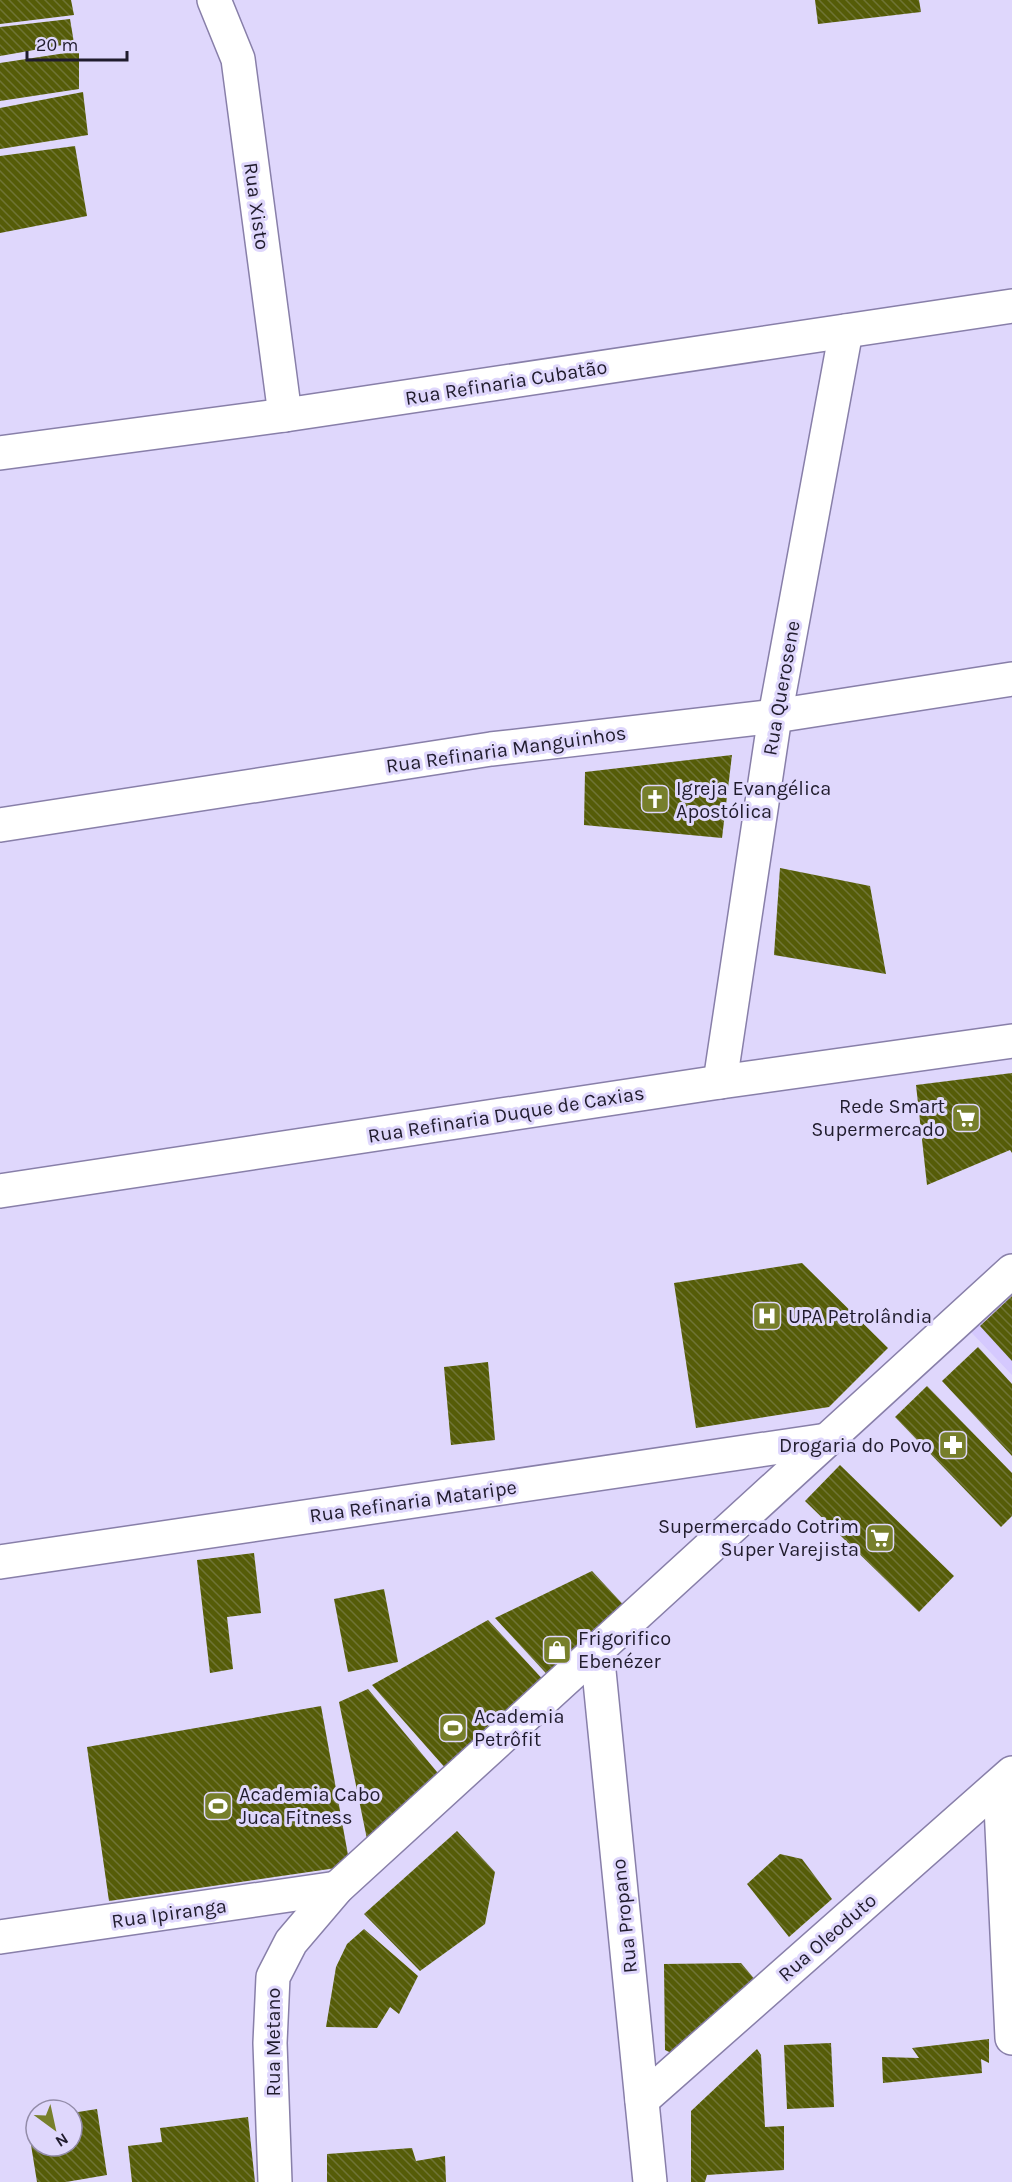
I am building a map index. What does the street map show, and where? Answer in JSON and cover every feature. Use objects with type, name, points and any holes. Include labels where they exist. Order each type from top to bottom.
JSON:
[{"type":"street","name":"Rua Xisto","points":[[214,0],[238,59],[285,415]]},
{"type":"street","name":"Rua Refinaria Cubatão","points":[[0,453],[285,415],[1012,306]]},
{"type":"street","name":"Rua Querosene","points":[[720,1082],[775,716],[846,331]]},
{"type":"street","name":"Rua Refinaria Manguinhos","points":[[0,825],[491,749],[775,716],[1012,678]]},
{"type":"street","name":"Rua Refinaria Duque de Caxias","points":[[0,1191],[720,1082],[1012,1041]]},
{"type":"street","name":"Rua Metano","points":[[275,2182],[270,2043],[273,1977],[291,1942],[337,1888],[1012,1271]]},
{"type":"street","name":"Rua Refinaria Mataripe","points":[[0,1562],[827,1440]]},
{"type":"street","name":"Rua Propano","points":[[597,1651],[650,2182]]},
{"type":"street","name":"Rua Oleoduto","points":[[642,2100],[1006,1779]]},
{"type":"street","points":[[1006,1779],[1012,2038]]},
{"type":"street","name":"Rua Ipiranga","points":[[0,1937],[337,1888]]},
{"type":"shaded area","points":[[1012,1294],[1012,1375],[970,1331]]},
{"type":"building","points":[[0,0],[71,0],[74,15],[0,24]]},
{"type":"building","points":[[815,0],[919,0],[921,12],[818,24]]},
{"type":"building","points":[[70,19],[74,43],[0,56],[0,27]]},
{"type":"building","points":[[79,51],[79,89],[0,101],[0,63]]},
{"type":"building","points":[[83,92],[88,135],[0,149],[0,108]]},
{"type":"building","points":[[75,146],[87,216],[0,233],[0,156]]},
{"type":"building","name":"Igreja Evangélica Apostólica","points":[[732,755],[722,838],[584,825],[585,772]]},
{"type":"building","points":[[780,868],[870,886],[886,974],[774,955]]},
{"type":"building","name":"Rede Smart Supermercado","points":[[1012,1073],[1012,1153],[1010,1150],[927,1185],[916,1085]]},
{"type":"building","name":"UPA Petrolândia","points":[[802,1263],[888,1348],[829,1407],[696,1428],[674,1283]]},
{"type":"building","points":[[1012,1296],[1012,1361],[980,1326]]},
{"type":"building","points":[[978,1347],[1012,1384],[1012,1456],[942,1381]]},
{"type":"building","points":[[488,1362],[495,1440],[451,1445],[444,1367]]},
{"type":"building","name":"Drogaria do Povo","points":[[927,1386],[1012,1473],[1012,1516],[1001,1527],[895,1417]]},
{"type":"building","name":"Supermercado Cotrim Super Varejista","points":[[840,1465],[954,1576],[919,1612],[805,1501]]},
{"type":"building","points":[[254,1553],[261,1613],[227,1617],[233,1669],[210,1673],[197,1560]]},
{"type":"building","name":"Frigorifico Ebenézer","points":[[592,1571],[630,1612],[555,1683],[495,1618]]},
{"type":"building","points":[[384,1589],[398,1662],[348,1672],[334,1599]]},
{"type":"building","name":"Academia Petrôfit","points":[[488,1620],[547,1684],[447,1770],[372,1685]]},
{"type":"building","points":[[368,1689],[442,1778],[368,1844],[339,1702]]},
{"type":"building","name":"Academia Cabo Juca Fitness","points":[[321,1706],[350,1866],[109,1901],[87,1747]]},
{"type":"building","points":[[457,1831],[495,1872],[485,1924],[420,1971],[364,1914]]},
{"type":"building","points":[[780,1854],[802,1859],[832,1899],[789,1937],[747,1884]]},
{"type":"building","points":[[364,1929],[418,1976],[399,2014],[390,2007],[377,2028],[326,2027],[336,1967],[347,1944]]},
{"type":"building","points":[[741,1963],[762,1988],[682,2058],[665,2050],[664,1964]]},
{"type":"building","points":[[989,2039],[989,2063],[981,2059],[982,2073],[883,2083],[882,2057],[919,2058],[912,2048]]},
{"type":"building","points":[[831,2043],[834,2107],[787,2109],[784,2045]]},
{"type":"building","points":[[757,2049],[761,2055],[765,2127],[784,2126],[784,2170],[707,2175],[705,2182],[691,2182],[691,2111]]},
{"type":"building","points":[[97,2109],[107,2175],[66,2182],[37,2182],[33,2158],[84,2158],[84,2111]]},
{"type":"building","points":[[248,2117],[255,2182],[132,2182],[128,2146],[162,2142],[160,2128]]},
{"type":"building","points":[[412,2148],[416,2161],[445,2156],[446,2182],[327,2182],[327,2154]]},
{"type":"place","name":"Igreja Evangélica Apostólica","points":[[655,799]]},
{"type":"place","name":"Rede Smart Supermercado","points":[[966,1118]]},
{"type":"place","name":"UPA Petrolândia","points":[[767,1316]]},
{"type":"place","name":"Drogaria do Povo","points":[[953,1445]]},
{"type":"place","name":"Supermercado Cotrim Super Varejista","points":[[880,1538]]},
{"type":"place","name":"Frigorifico Ebenézer","points":[[557,1650]]},
{"type":"place","name":"Academia Petrôfit","points":[[453,1728]]},
{"type":"place","name":"Academia Cabo Juca Fitness","points":[[218,1806]]}]
